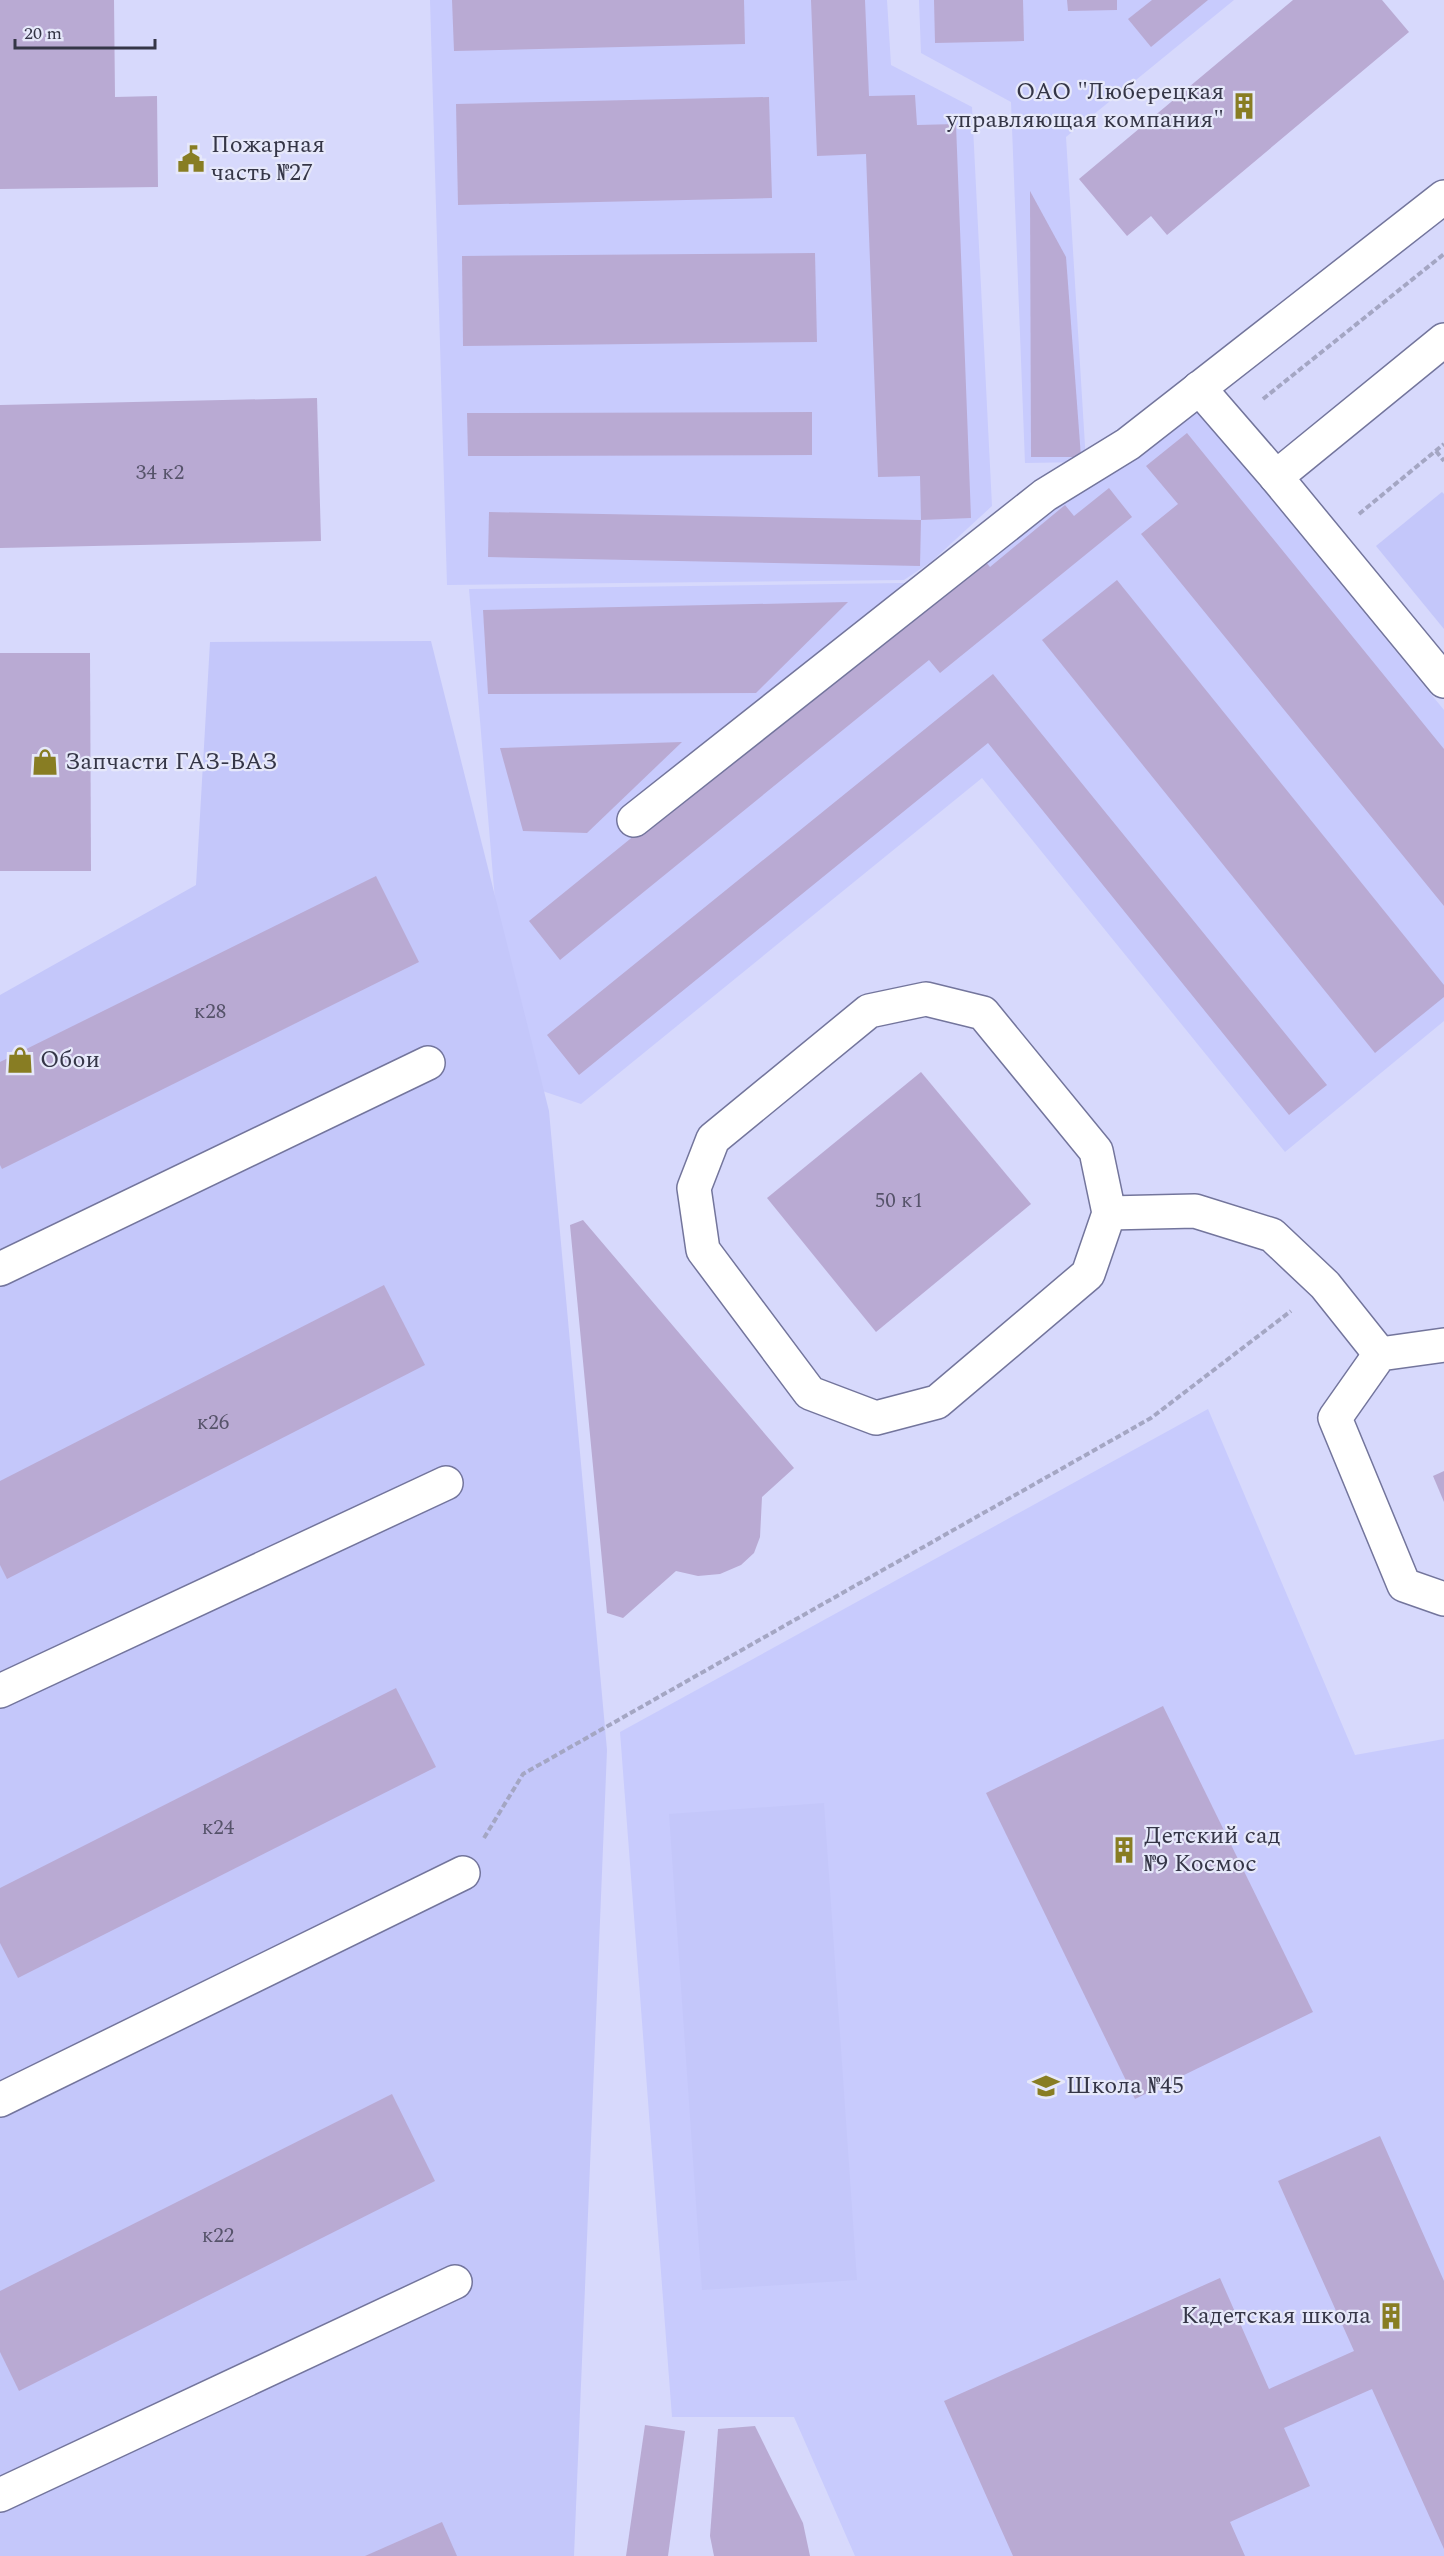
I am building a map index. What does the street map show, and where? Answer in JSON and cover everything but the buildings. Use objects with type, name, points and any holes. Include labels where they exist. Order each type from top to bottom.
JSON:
[{"type":"lane","points":[[634,820],[1045,495],[1128,444],[1444,197]]},
{"type":"lane","points":[[1276,477],[1444,340]]},
{"type":"lane","points":[[1199,388],[1276,477],[1444,681]]},
{"type":"lane","points":[[926,999],[983,1013],[1096,1151],[1109,1213],[1088,1274],[937,1402],[876,1419],[810,1393],[703,1250],[694,1188],[713,1139],[869,1011],[926,999]]},
{"type":"lane","points":[[0,1269],[428,1063]]},
{"type":"lane","points":[[1109,1213],[1195,1211],[1272,1235],[1325,1285],[1380,1354]]},
{"type":"lane","points":[[1444,1345],[1380,1354],[1335,1418],[1404,1585],[1444,1599]]},
{"type":"lane","points":[[0,1691],[446,1483]]},
{"type":"lane","points":[[0,2100],[463,1873]]},
{"type":"lane","points":[[0,2494],[455,2282]]},
{"type":"path","points":[[1354,518],[1444,444]]},
{"type":"path","points":[[1436,451],[1444,461]]},
{"type":"path","points":[[463,1873],[523,1774],[1151,1418],[1325,1285]]},
{"type":"shaded area","points":[[430,0],[887,0],[891,65],[972,107],[992,506],[931,562],[904,580],[447,585]]},
{"type":"shaded area","points":[[919,0],[1234,0],[1066,137],[1086,462],[1025,463],[1011,102],[921,53]]},
{"type":"shaded area","points":[[1192,403],[1444,710],[1444,1021],[1285,1152],[982,778],[581,1104],[510,1080],[469,589],[905,583],[1045,475],[1115,469]]},
{"type":"shaded area","points":[[1442,492],[1444,494],[1444,629],[1376,546]]},
{"type":"shaded area","points":[[431,641],[549,1111],[607,1750],[574,2556],[0,2556],[0,995],[196,885],[210,642]]},
{"type":"shaded area","name":"Школа №45","points":[[1208,1409],[1355,1755],[1444,1739],[1444,2556],[855,2556],[794,2417],[672,2417],[620,1732]]},
{"type":"shaded area","points":[[824,1803],[857,2280],[702,2290],[669,1814]]},
{"type":"place","name":"ОАО \"Люберецкая управляющая компания\"","points":[[1244,106]]},
{"type":"place","name":"Пожарная часть №27","points":[[191,159]]},
{"type":"place","name":"Запчасти ГАЗ-ВАЗ","points":[[45,762]]},
{"type":"place","name":"Обои","points":[[20,1060]]},
{"type":"place","name":"Детский сад №9 Космос","points":[[1124,1850]]},
{"type":"place","name":"Школа №45","points":[[1046,2086]]},
{"type":"place","name":"Кадетская школа","points":[[1391,2316]]}]
